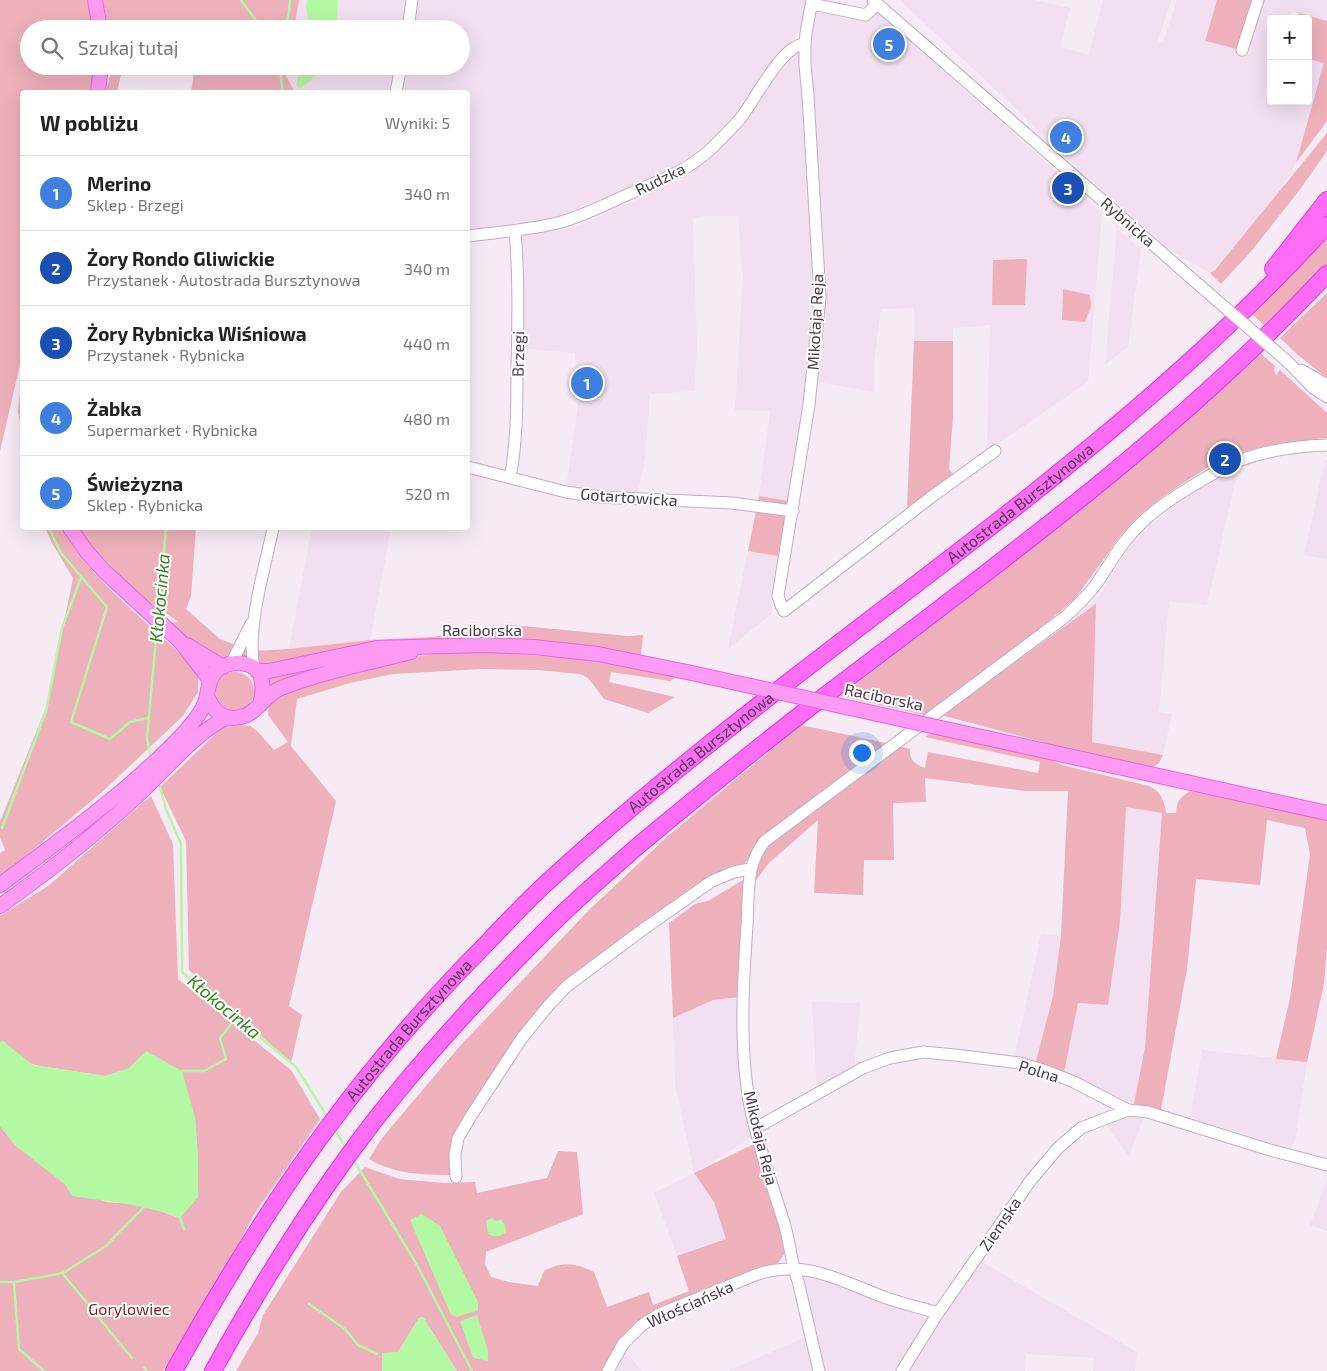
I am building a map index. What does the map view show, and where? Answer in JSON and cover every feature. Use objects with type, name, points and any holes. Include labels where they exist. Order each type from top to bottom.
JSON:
[{"type":"highway","points":[[1228,328],[1327,200]]},
{"type":"highway","name":"Autostrada Bursztynowa","points":[[174,1371],[238,1261],[308,1155],[355,1091],[448,982],[539,890],[664,781],[1051,481],[1156,393],[1228,328],[1327,225]]},
{"type":"highway","name":"Autostrada Bursztynowa","points":[[213,1371],[262,1285],[330,1182],[373,1123],[472,1006],[564,912],[684,807],[1133,456],[1249,354],[1327,274]]},
{"type":"main road","points":[[95,0],[98,20]]},
{"type":"main road","points":[[98,90],[100,75]]},
{"type":"main road","points":[[71,530],[87,552],[138,604],[180,642],[210,680]]},
{"type":"main road","points":[[180,642],[227,665]]},
{"type":"main road","name":"Raciborska","points":[[256,669],[269,671],[377,648],[396,646],[429,648],[484,645],[550,649],[614,657],[1327,813]]},
{"type":"main road","name":"Raciborska","points":[[260,704],[273,692],[285,687],[332,672],[429,648]]},
{"type":"main road","points":[[0,885],[101,808],[184,732],[202,709],[210,680],[216,672],[227,665],[242,663],[256,669],[261,676],[262,684],[260,704],[253,712],[246,716],[226,718],[193,742],[137,797],[55,867],[0,906]]},
{"type":"main road","points":[[207,695],[209,702],[217,713],[226,718]]},
{"type":"street","points":[[409,20],[412,0]]},
{"type":"street","points":[[1242,50],[1258,0]]},
{"type":"street","points":[[812,2],[866,15],[875,2]]},
{"type":"street","name":"Mikołaja Reja","points":[[812,2],[805,44],[820,297],[809,405],[778,596],[784,611],[995,450]]},
{"type":"street","name":"Rybnicka","points":[[875,2],[1290,364],[1312,387],[1327,397]]},
{"type":"street","name":"Rudzka","points":[[470,236],[514,231],[561,222],[603,207],[685,169],[712,148],[740,118],[786,54],[795,46],[805,44]]},
{"type":"street","points":[[396,90],[399,75]]},
{"type":"street","name":"Brzegi","points":[[510,478],[515,441],[518,342],[518,272],[514,231]]},
{"type":"street","name":"Rybnicka","points":[[1290,364],[1327,385]]},
{"type":"street","points":[[456,1177],[455,1155],[458,1138],[470,1116],[522,1038],[568,986],[712,881],[734,872],[750,869],[757,850],[765,842],[1065,617],[1094,588],[1125,541],[1155,511],[1185,490],[1227,465],[1240,460],[1276,451],[1313,445],[1327,445]]},
{"type":"street","name":"Gotartowicka","points":[[470,468],[580,495],[732,503],[793,511]]},
{"type":"street","points":[[256,669],[252,655],[255,615],[273,530]]},
{"type":"street","points":[[227,665],[255,615]]},
{"type":"street","name":"Mikołaja Reja","points":[[750,869],[744,1019],[747,1083],[756,1128],[790,1243],[793,1268],[803,1299],[819,1371]]},
{"type":"street","name":"Polna","points":[[756,1128],[863,1068],[890,1058],[923,1052],[1020,1063],[1074,1082],[1128,1110],[1148,1112],[1270,1150],[1327,1165]]},
{"type":"street","name":"Ziemska","points":[[902,1371],[938,1313],[1031,1180],[1058,1148],[1081,1128],[1128,1110]]},
{"type":"street","name":"Włościańska","points":[[608,1371],[623,1344],[642,1325],[659,1314],[775,1269],[793,1268],[824,1274],[890,1299],[938,1313]]},
{"type":"shaded area","points":[[299,0],[807,0],[803,24],[790,45],[747,102],[709,146],[677,169],[563,216],[470,231],[470,90],[294,90],[286,76],[470,75],[470,20],[296,20]]},
{"type":"shaded area","points":[[307,0],[338,0],[337,20],[308,20]]},
{"type":"shaded area","points":[[813,0],[821,0],[857,13],[885,9],[948,75],[1102,213],[1088,382],[987,451],[990,325],[953,328],[953,341],[914,341],[914,308],[881,309],[874,362],[874,392],[818,382],[823,301],[808,26]]},
{"type":"shaded area","points":[[900,0],[1034,0],[1070,8],[1060,47],[1089,55],[1103,0],[1171,0],[1158,41],[1163,43],[1177,0],[1217,0],[1205,41],[1244,50],[1261,0],[1327,0],[1327,21],[1312,17],[1312,15],[1292,11],[1290,15],[1267,15],[1267,105],[1312,105],[1312,60],[1325,63],[1296,163],[1279,194],[1215,270],[1210,273],[1175,253],[1120,207]]},
{"type":"shaded area","points":[[800,48],[815,301],[806,409],[788,501],[759,496],[770,411],[735,410],[743,278],[738,216],[703,216],[693,219],[697,349],[694,391],[650,394],[645,459],[638,492],[566,489],[578,406],[575,353],[515,348],[520,236],[576,227],[682,179],[702,161]]},
{"type":"shaded area","points":[[298,75],[315,75],[300,89],[297,86]]},
{"type":"shaded area","points":[[1117,229],[1141,249],[1128,347],[1105,365]]},
{"type":"shaded area","points":[[1325,460],[1327,460],[1327,559],[1304,555]]},
{"type":"shaded area","points":[[1234,467],[1237,474],[1207,605],[1169,602],[1159,712],[1172,714],[1163,755],[1092,742],[1096,604],[1069,623],[1100,595],[1134,539],[1180,501]]},
{"type":"shaded area","points":[[312,530],[391,530],[370,640],[289,649]]},
{"type":"shaded area","points":[[748,551],[778,556],[771,614],[728,649]]},
{"type":"shaded area","points":[[1126,807],[1162,812],[1145,1052],[1134,1104],[1064,1073],[1078,1003],[1108,1005],[1120,922]]},
{"type":"shaded area","points":[[1041,934],[1061,936],[1053,996],[1035,1065],[1014,1059]]},
{"type":"shaded area","points":[[740,997],[753,1137],[694,1173],[675,1084],[673,1018],[713,1000]]},
{"type":"shaded area","points":[[812,1002],[860,1003],[854,1069],[817,1090]]},
{"type":"shaded area","points":[[3,1041],[33,1065],[105,1076],[129,1068],[146,1051],[182,1071],[195,1117],[198,1197],[180,1218],[140,1206],[72,1196],[65,1184],[15,1145],[0,1126],[0,1042]]},
{"type":"shaded area","points":[[1202,1050],[1307,1062],[1295,1141],[1290,1150],[1232,1130],[1190,1120]]},
{"type":"shaded area","points":[[1128,1115],[1144,1117],[1129,1156],[1105,1124]]},
{"type":"shaded area","points":[[694,1173],[714,1202],[726,1239],[677,1256],[654,1193]]},
{"type":"shaded area","points":[[1327,1177],[1327,1231],[1310,1225]]},
{"type":"shaded area","points":[[422,1214],[440,1226],[478,1302],[478,1310],[457,1317],[451,1315],[410,1220]]},
{"type":"shaded area","points":[[492,1218],[496,1221],[501,1219],[505,1225],[506,1232],[497,1236],[488,1234],[486,1221]]},
{"type":"shaded area","points":[[982,1262],[1137,1352],[1135,1371],[1093,1371],[1094,1358],[1026,1354],[1025,1371],[906,1371],[920,1348]]},
{"type":"shaded area","points":[[801,1268],[929,1316],[897,1371],[825,1371]]},
{"type":"shaded area","points":[[477,1315],[488,1351],[488,1361],[473,1358],[460,1321]]},
{"type":"shaded area","points":[[423,1317],[457,1371],[382,1371],[382,1353],[398,1352],[419,1318]]},
{"type":"shaded area","points":[[808,1336],[815,1371],[728,1371]]},
{"type":"shaded area","points":[[625,1351],[642,1371],[616,1371]]},
{"type":"green space","points":[[0,0],[90,0],[93,20],[20,20],[20,75],[96,75],[93,90],[20,90],[20,365],[0,451]]},
{"type":"green space","points":[[103,0],[299,0],[296,20],[106,20]]},
{"type":"green space","points":[[1217,0],[1253,0],[1237,49],[1205,41]]},
{"type":"green space","points":[[1312,17],[1327,21],[1327,121],[1296,163],[1324,63],[1312,60]]},
{"type":"green space","points":[[110,75],[121,75],[117,90],[106,90]]},
{"type":"green space","points":[[194,75],[286,75],[294,90],[191,90]]},
{"type":"green space","points":[[1327,133],[1327,151],[1254,248],[1221,284],[1210,273],[1215,270]]},
{"type":"green space","points":[[1327,234],[1327,265],[1267,328],[1252,314]]},
{"type":"green space","points":[[1027,259],[1025,305],[992,305],[993,260]]},
{"type":"green space","points":[[1063,289],[1090,295],[1091,306],[1085,322],[1062,320]]},
{"type":"green space","points":[[1327,293],[1327,378],[1280,338]]},
{"type":"green space","points":[[914,341],[953,341],[953,416],[949,469],[954,475],[907,507]]},
{"type":"green space","points":[[1261,354],[1275,366],[1276,375],[1280,370],[1327,413],[1327,438],[1266,446],[1238,453],[1207,468],[1165,495],[1140,515],[1121,535],[1074,600],[1039,629],[1040,631],[925,715],[840,696],[1055,530],[1159,444]]},
{"type":"green space","points":[[20,390],[20,424],[18,411]]},
{"type":"green space","points":[[759,496],[788,501],[778,556],[748,551]]},
{"type":"green space","points":[[46,530],[63,530],[75,549],[107,586],[198,672],[198,692],[183,716],[102,792],[15,865],[0,875],[0,853],[5,850],[0,837],[0,822],[47,705],[73,578]]},
{"type":"green space","points":[[79,530],[196,530],[191,596],[186,609],[220,639],[252,651],[370,640],[432,637],[512,625],[628,636],[643,635],[641,655],[578,646],[514,641],[264,666],[235,656],[225,658],[212,656],[184,639],[167,623],[179,622],[139,595],[88,543]]},
{"type":"green space","points":[[1096,604],[1092,742],[1163,755],[1159,763],[1150,769],[1128,765],[941,715]]},
{"type":"green space","points":[[466,651],[594,659],[680,675],[670,681],[611,672],[609,682],[675,697],[648,713],[604,699],[588,678],[580,674],[538,670],[482,669],[393,674],[350,683],[297,699],[291,746],[336,801],[289,1006],[302,1015],[291,1063],[189,970],[186,841],[160,787],[222,728],[241,725],[250,726],[274,750],[288,742],[268,715],[269,704],[279,695],[394,661]]},
{"type":"green space","points":[[328,664],[341,664],[269,687],[267,677]]},
{"type":"green space","points":[[235,672],[249,677],[254,691],[249,705],[235,710],[221,705],[216,691],[221,677]]},
{"type":"green space","points":[[801,725],[886,743],[758,842],[745,863],[579,971],[553,992],[514,1041],[478,1098],[451,1175],[398,1171],[369,1159],[382,1138],[459,1047],[589,910],[668,836]]},
{"type":"green space","points":[[934,729],[1042,756],[1062,765],[1149,786],[1161,797],[1166,813],[1176,813],[1180,800],[1190,791],[1327,819],[1327,948],[1324,983],[1307,1062],[1276,1059],[1290,998],[1310,854],[1305,828],[1267,820],[1260,885],[1196,879],[1187,969],[1161,1110],[1134,1104],[1145,1048],[1162,813],[1126,807],[1120,922],[1108,1005],[1078,1003],[1064,1073],[1035,1065],[1053,996],[1061,936],[1068,791],[1025,791],[925,778],[926,802],[893,803],[894,860],[864,860],[863,895],[814,893],[818,820],[769,863],[753,884],[754,871],[767,846],[895,745],[910,749],[913,761],[925,768],[928,752],[1038,773],[1040,762],[925,737]]},
{"type":"green space","name":"Gorylowiec","points":[[151,796],[173,844],[178,979],[291,1070],[320,1119],[253,1216],[213,1292],[163,1371],[0,1371],[0,1126],[15,1145],[65,1184],[106,1202],[134,1204],[179,1218],[198,1197],[195,1117],[129,1069],[105,1076],[40,1066],[0,1056],[0,916],[48,886]]},
{"type":"green space","points":[[743,880],[740,997],[713,1000],[673,1018],[669,923],[695,904],[708,901]]},
{"type":"green space","points":[[756,1143],[783,1236],[785,1253],[778,1263],[653,1314],[652,1310],[624,1336],[604,1371],[457,1371],[423,1317],[419,1318],[398,1352],[382,1354],[382,1371],[236,1371],[258,1333],[263,1315],[341,1192],[365,1167],[399,1179],[444,1183],[475,1182],[477,1193],[547,1178],[558,1151],[577,1152],[583,1214],[486,1252],[485,1264],[491,1277],[509,1282],[538,1286],[544,1271],[557,1266],[575,1265],[594,1272],[607,1307],[649,1292],[653,1305],[689,1291],[677,1256],[726,1239],[714,1202],[694,1173]]},
{"type":"waterway","name":"Kłokocinka","points":[[241,0],[255,20]]},
{"type":"waterway","points":[[287,20],[290,0]]},
{"type":"waterway","name":"Kłokocinka","points":[[280,75],[283,90]]},
{"type":"waterway","points":[[50,530],[61,553],[107,607],[71,722],[110,739],[130,722],[148,718]]},
{"type":"waterway","name":"Kłokocinka","points":[[158,614],[166,530]]},
{"type":"waterway","points":[[2,828],[46,711],[62,628],[81,578]]},
{"type":"waterway","name":"Kłokocinka","points":[[151,758],[147,739],[157,627]]},
{"type":"waterway","name":"Kłokocinka","points":[[159,783],[166,809],[181,844],[182,972],[296,1067],[328,1118]]},
{"type":"waterway","points":[[182,1071],[204,1071],[226,1059],[220,1038],[236,1018]]},
{"type":"waterway","name":"Kłokocinka","points":[[334,1129],[346,1148]]},
{"type":"waterway","name":"Kłokocinka","points":[[353,1159],[417,1265],[472,1371]]},
{"type":"waterway","points":[[0,1282],[14,1282],[63,1273],[106,1246],[144,1207]]},
{"type":"waterway","points":[[180,1218],[184,1229]]},
{"type":"waterway","points":[[63,1274],[132,1358]]},
{"type":"waterway","points":[[14,1282],[19,1349],[44,1371]]},
{"type":"waterway","points":[[309,1304],[345,1329],[358,1345],[377,1354]]},
{"type":"waterway","points":[[144,1368],[147,1371]]},
{"type":"place","name":"Świeżyzna","points":[[889,44]]},
{"type":"place","name":"Żabka","points":[[1066,137]]},
{"type":"place","name":"Żory Rybnicka Wiśniowa","points":[[1068,188]]},
{"type":"place","name":"Merino","points":[[587,383]]},
{"type":"place","name":"Żory Rondo Gliwickie","points":[[1225,459]]}]
